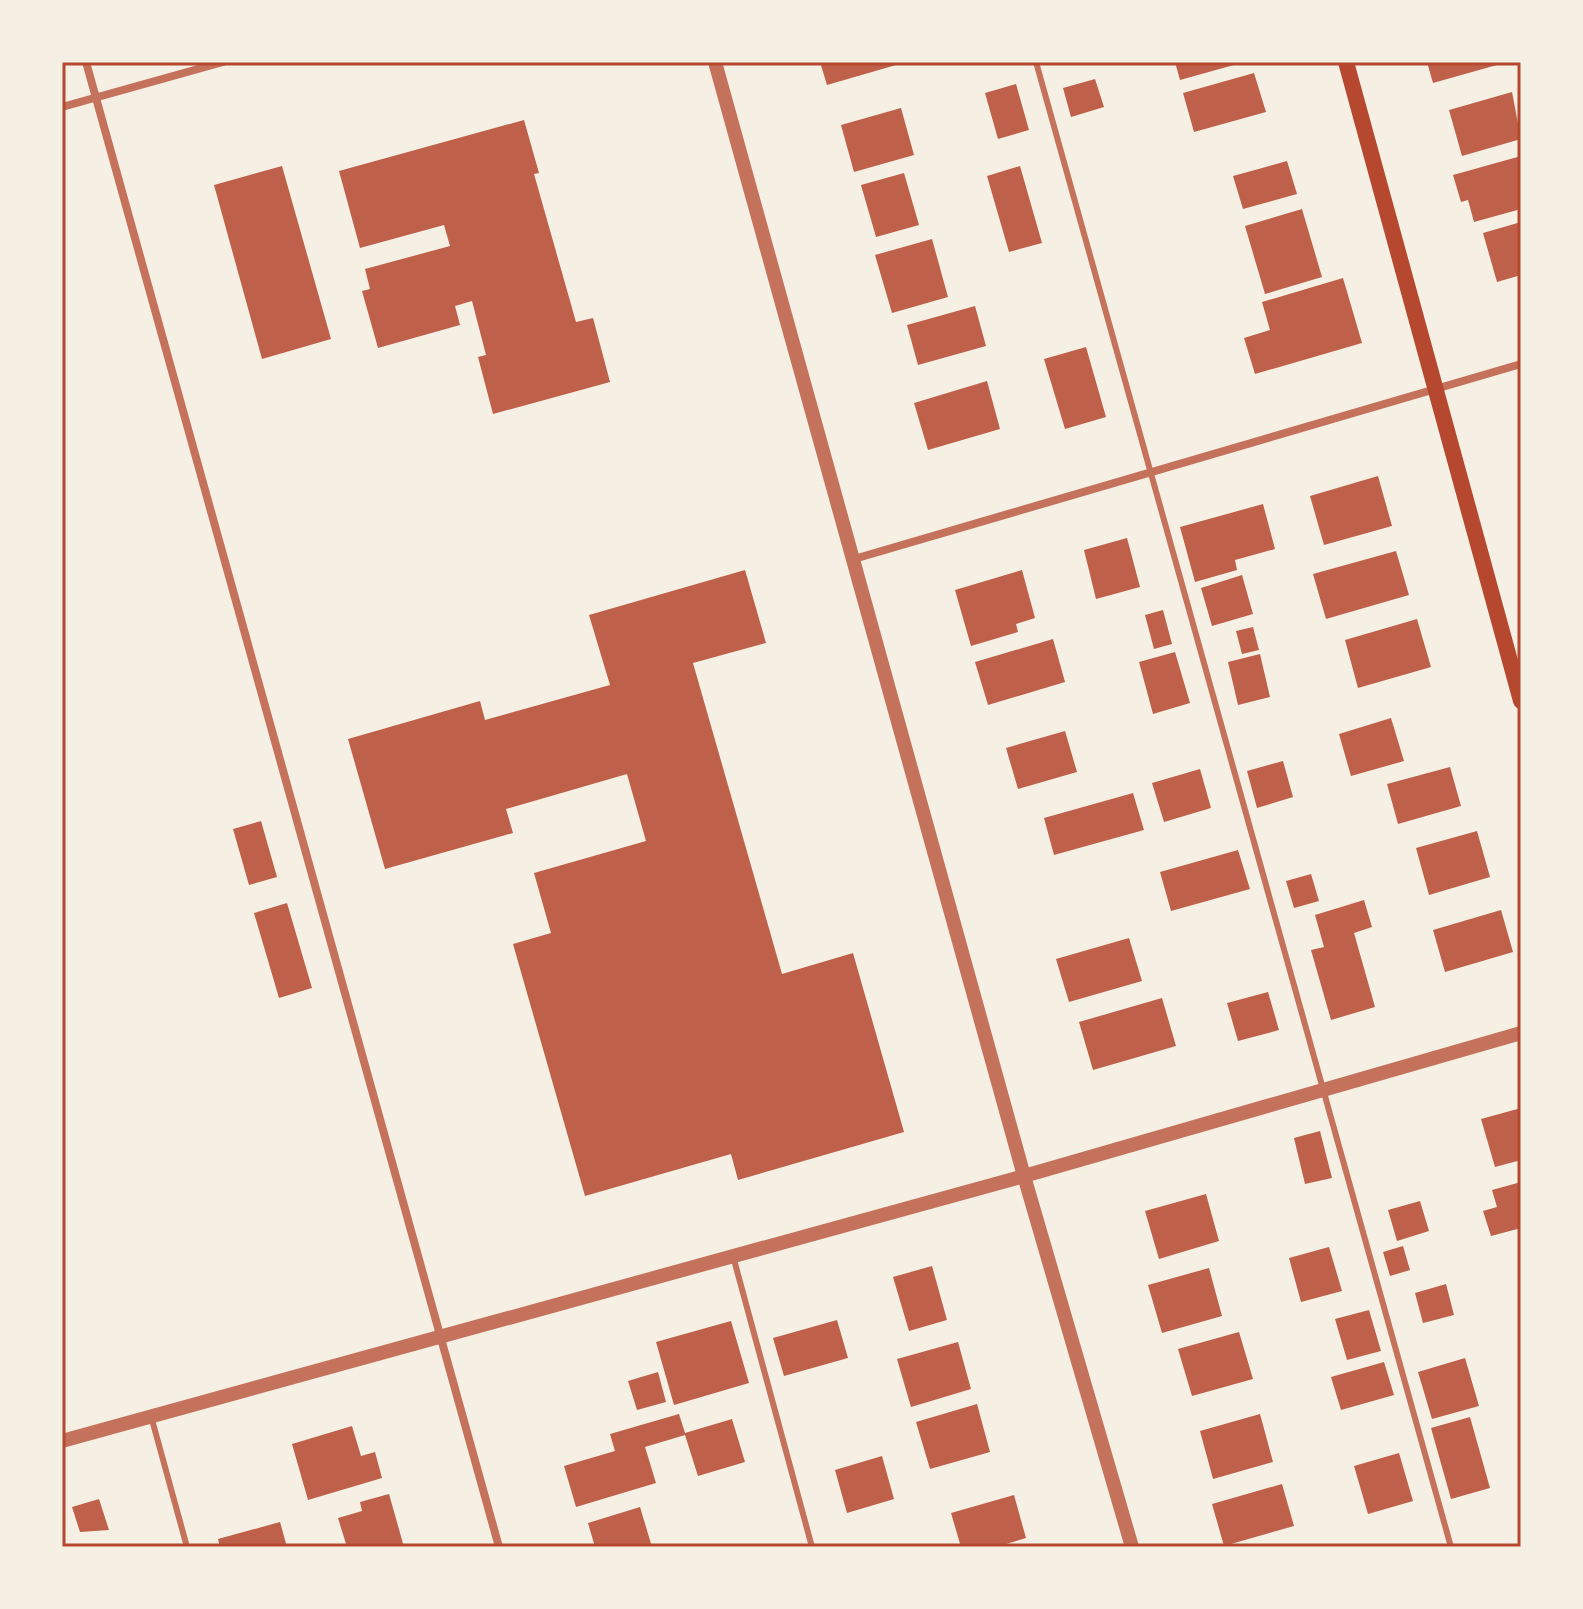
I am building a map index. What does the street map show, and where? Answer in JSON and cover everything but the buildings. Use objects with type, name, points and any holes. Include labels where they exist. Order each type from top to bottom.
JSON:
[{"type":"main road","points":[[1346,62],[1521,701]]},
{"type":"street","points":[[86,62],[499,1547]]},
{"type":"street","points":[[62,107],[223,62]]},
{"type":"street","points":[[715,62],[1024,1176],[1132,1547]]},
{"type":"street","points":[[854,559],[1521,364]]},
{"type":"street","points":[[62,1441],[1024,1176],[1521,1033]]},
{"type":"lane","points":[[1036,62],[1451,1547]]},
{"type":"lane","points":[[733,1256],[812,1547]]},
{"type":"lane","points":[[151,1416],[187,1547]]}]
